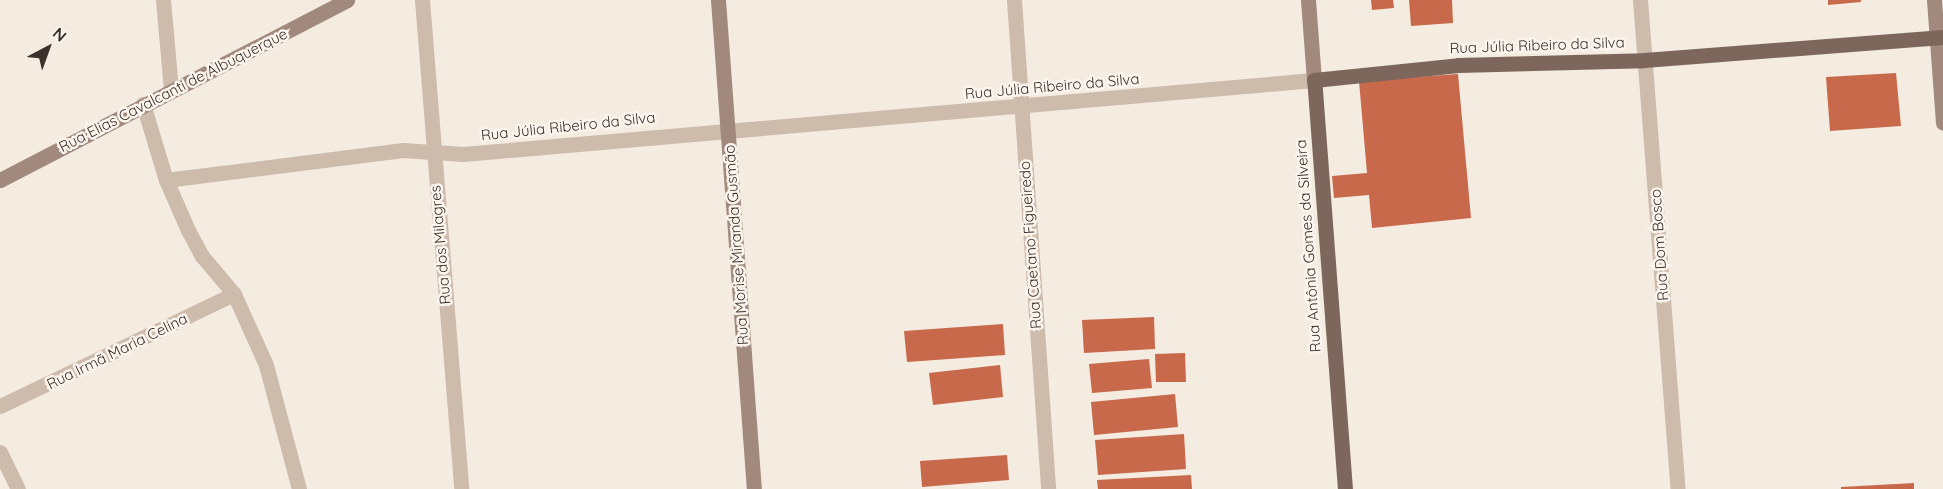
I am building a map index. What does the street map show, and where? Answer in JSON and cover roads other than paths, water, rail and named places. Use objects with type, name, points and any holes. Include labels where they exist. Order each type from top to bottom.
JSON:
[{"type":"main road","name":"Rua Júlia Ribeiro da Silva","points":[[1314,80],[1458,65],[1644,60],[1940,37]]},
{"type":"main road","name":"Rua Antônia Gomes da Silveira","points":[[1314,80],[1345,489]]},
{"type":"street","points":[[163,0],[171,90]]},
{"type":"street","name":"Rua Elias Cavalcanti de Albuquerque","points":[[0,180],[347,0]]},
{"type":"street","name":"Rua dos Milagres","points":[[422,0],[432,152],[461,489]]},
{"type":"street","name":"Rua Morise Miranda Gusmão","points":[[718,0],[754,489]]},
{"type":"street","name":"Rua Caetano Figueiredo","points":[[1014,0],[1048,489]]},
{"type":"street","name":"Rua Antônia Gomes da Silveira","points":[[1308,0],[1314,80]]},
{"type":"street","name":"Rua Dom Bosco","points":[[1640,0],[1678,489]]},
{"type":"street","points":[[1934,0],[1940,37],[1943,123]]},
{"type":"street","name":"Rua Júlia Ribeiro da Silva","points":[[166,180],[403,150],[463,154],[728,128],[1020,107],[1314,80]]},
{"type":"street","points":[[143,104],[166,180],[202,256],[234,294],[266,365],[299,489]]},
{"type":"street","name":"Rua Irmã Maria Celina","points":[[0,406],[234,294]]},
{"type":"street","points":[[0,452],[18,489]]}]
